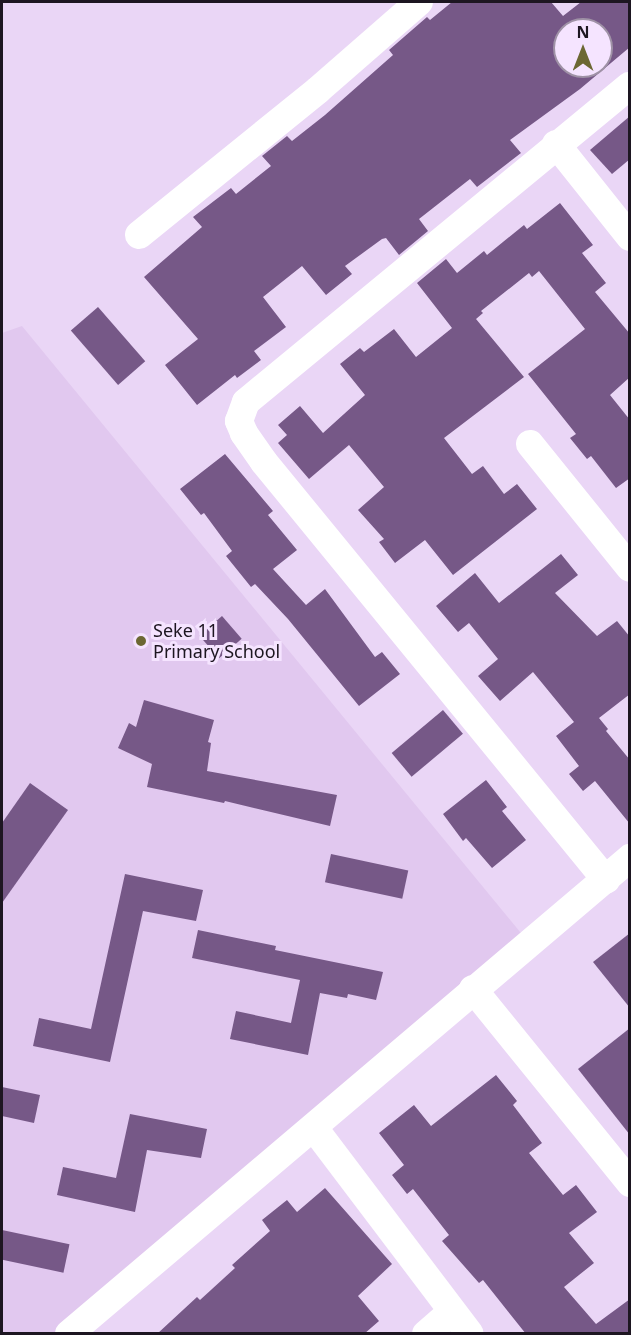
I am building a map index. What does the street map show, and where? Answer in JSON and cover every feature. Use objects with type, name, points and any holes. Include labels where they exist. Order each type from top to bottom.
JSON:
[{"type":"street","points":[[139,235],[318,90],[419,2]]},
{"type":"street","points":[[606,880],[264,462],[244,433],[239,421],[246,402],[556,144],[630,86]]},
{"type":"street","points":[[556,144],[630,237]]},
{"type":"street","points":[[530,444],[630,568]]},
{"type":"street","points":[[69,1334],[630,858]]},
{"type":"street","points":[[473,989],[630,1183]]},
{"type":"street","points":[[314,1128],[451,1312],[470,1334]]},
{"type":"street","points":[[426,1334],[451,1312]]},
{"type":"shaded area","name":"Seke 11 Primary School","points":[[22,326],[534,949],[79,1333],[2,1333],[2,333]]},
{"type":"building","points":[[452,2],[551,2],[563,16],[581,2],[630,2],[630,47],[613,61],[613,18],[553,18],[553,78],[593,78],[510,140],[521,153],[477,187],[470,179],[419,219],[428,231],[399,255],[386,238],[382,239],[345,266],[352,274],[326,295],[302,266],[263,297],[286,327],[254,351],[261,360],[237,378],[235,375],[197,405],[165,365],[198,339],[144,277],[202,227],[193,217],[231,188],[236,194],[271,166],[262,156],[287,136],[292,141],[325,115],[393,55],[389,50],[427,17],[430,20]]},
{"type":"building","points":[[630,116],[630,159],[612,174],[590,150]]},
{"type":"building","points":[[560,203],[593,245],[582,253],[606,283],[595,292],[630,334],[630,377],[610,395],[630,420],[630,478],[616,488],[591,456],[587,459],[570,438],[576,434],[528,374],[585,329],[539,271],[532,277],[529,273],[481,311],[483,313],[476,319],[524,377],[444,438],[472,474],[483,466],[504,494],[517,484],[537,509],[453,575],[425,540],[395,563],[379,542],[384,539],[358,510],[384,487],[349,445],[309,479],[278,443],[287,435],[278,425],[300,406],[323,433],[365,395],[340,364],[360,348],[364,352],[394,329],[416,357],[452,328],[417,283],[446,259],[457,273],[484,251],[487,255],[524,225],[527,229]]},
{"type":"building","points":[[98,307],[145,361],[118,385],[71,331]]},
{"type":"building","points":[[225,454],[273,511],[268,515],[297,550],[273,569],[306,605],[325,589],[375,657],[382,652],[400,674],[359,706],[288,619],[255,584],[251,587],[226,556],[232,551],[204,513],[201,515],[180,489]]},
{"type":"building","points":[[561,554],[578,575],[555,593],[597,636],[617,621],[630,637],[630,694],[599,718],[608,729],[606,731],[630,760],[630,824],[595,781],[583,791],[569,774],[579,766],[556,736],[574,722],[533,672],[500,701],[478,676],[498,659],[469,623],[458,632],[436,606],[475,573],[499,603]]},
{"type":"building","points":[[222,616],[242,639],[219,658],[199,636]]},
{"type":"building","points":[[144,700],[214,720],[208,742],[211,743],[207,771],[337,795],[330,826],[225,801],[224,803],[147,787],[152,764],[118,748],[129,723],[136,727]]},
{"type":"building","points":[[443,710],[463,734],[412,777],[392,753]]},
{"type":"building","points":[[486,780],[507,807],[502,811],[526,840],[492,868],[466,838],[463,841],[443,814]]},
{"type":"building","points":[[30,783],[68,810],[2,903],[2,823]]},
{"type":"building","points":[[331,854],[408,870],[402,899],[325,882]]},
{"type":"building","points":[[125,874],[203,890],[196,921],[143,911],[110,1062],[33,1046],[39,1018],[91,1029]]},
{"type":"building","points":[[198,930],[276,946],[275,950],[383,972],[376,1000],[348,994],[347,998],[320,993],[308,1055],[230,1039],[236,1011],[291,1023],[300,980],[192,958]]},
{"type":"building","points":[[630,933],[630,1008],[593,962]]},
{"type":"building","points":[[630,1028],[630,1135],[578,1069]]},
{"type":"building","points":[[496,1075],[517,1101],[513,1105],[542,1143],[529,1153],[563,1195],[576,1185],[597,1212],[569,1233],[594,1263],[564,1287],[596,1324],[630,1299],[630,1334],[526,1334],[483,1280],[479,1283],[442,1241],[449,1235],[413,1189],[407,1194],[392,1175],[404,1165],[379,1133],[414,1105],[431,1126]]},
{"type":"building","points":[[2,1087],[40,1095],[34,1123],[2,1116]]},
{"type":"building","points":[[130,1114],[207,1129],[201,1158],[147,1150],[135,1212],[57,1195],[63,1167],[116,1178]]},
{"type":"building","points":[[325,1188],[392,1264],[358,1296],[379,1321],[364,1334],[157,1334],[197,1297],[200,1300],[235,1268],[232,1265],[270,1231],[262,1220],[287,1200],[297,1212]]},
{"type":"building","points":[[2,1230],[69,1244],[63,1273],[2,1260]]},
{"type":"place","name":"Seke 11 Primary School","points":[[141,641]]}]
